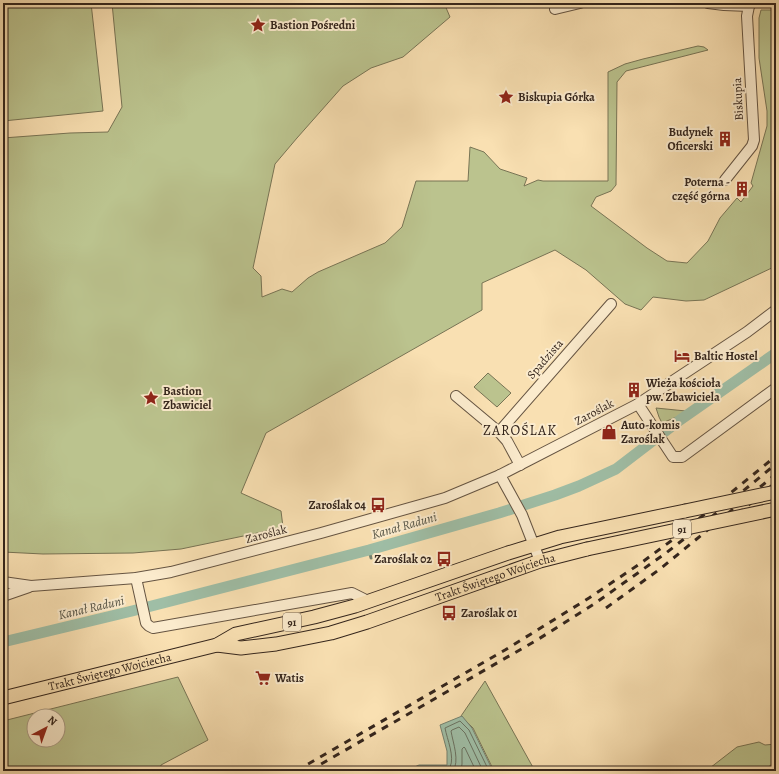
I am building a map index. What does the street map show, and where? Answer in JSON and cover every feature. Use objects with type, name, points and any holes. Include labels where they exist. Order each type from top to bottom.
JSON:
[{"type":"main road","name":"Trakt Świętego Wojciecha","points":[[3,698],[217,645],[236,634],[314,617],[368,602],[560,537],[776,492]]},
{"type":"main road","name":"Trakt Świętego Wojciecha","points":[[217,645],[241,648],[276,644],[330,632],[367,622],[540,561],[587,549],[776,509]]},
{"type":"street","points":[[555,9],[580,3]]},
{"type":"street","name":"Biskupia","points":[[708,3],[724,5],[750,5],[747,16],[754,140],[752,146],[725,180]]},
{"type":"street","name":"Spadzista","points":[[499,432],[611,304]]},
{"type":"street","name":"Zaroślak","points":[[31,586],[136,578],[171,572],[445,498],[500,476],[638,404],[747,332],[776,310]]},
{"type":"street","points":[[638,404],[673,457],[682,457],[776,388]]},
{"type":"street","points":[[456,396],[499,432],[507,441],[520,465]]},
{"type":"street","points":[[500,476],[525,524],[540,561]]},
{"type":"street","points":[[136,578],[146,623],[153,628],[352,593],[368,602]]},
{"type":"street","points":[[3,582],[31,586]]},
{"type":"street","points":[[3,596],[31,586]]},
{"type":"shaded area","points":[[3,3],[91,3],[103,111],[3,121]]},
{"type":"shaded area","points":[[112,3],[444,3],[450,17],[403,57],[371,68],[343,86],[275,164],[253,268],[261,276],[262,297],[282,289],[292,292],[308,278],[318,272],[385,243],[402,227],[416,181],[468,181],[470,147],[484,152],[500,169],[527,178],[524,186],[538,180],[608,181],[608,72],[625,64],[698,46],[704,47],[708,50],[626,71],[617,82],[616,185],[611,191],[596,197],[591,206],[667,261],[687,263],[708,241],[720,218],[737,198],[741,202],[753,186],[751,183],[767,126],[767,111],[759,58],[759,18],[761,10],[773,10],[776,12],[776,266],[704,300],[686,301],[653,297],[641,310],[625,304],[586,270],[555,250],[482,283],[482,310],[266,433],[241,493],[281,511],[283,527],[181,549],[133,553],[43,554],[3,552],[3,138],[108,132],[122,107]]},
{"type":"shaded area","points":[[488,373],[511,393],[497,407],[474,387]]},
{"type":"shaded area","points":[[656,408],[686,411],[679,416],[662,423]]},
{"type":"shaded area","points":[[178,677],[208,740],[161,765],[160,771],[3,771],[3,721],[26,715],[26,748],[66,748],[66,708],[55,708]]},
{"type":"shaded area","points":[[485,681],[535,771],[494,771],[473,728],[461,716]]},
{"type":"shaded area","points":[[759,742],[765,745],[776,744],[776,761],[763,771],[706,771],[737,747]]},
{"type":"water","points":[[462,716],[472,728],[493,771],[406,771],[419,765],[447,765],[447,751],[440,725]]},
{"type":"waterway","name":"Kanał Raduni","points":[[3,642],[132,611],[369,550],[499,513],[555,495],[616,469],[680,420],[776,353]]},
{"type":"waterway","points":[[369,550],[371,558]]},
{"type":"waterway","points":[[3,634],[9,640]]},
{"type":"railway","points":[[296,771],[505,650],[589,598],[679,535],[776,456]]},
{"type":"railway","points":[[309,771],[537,640],[594,604],[666,553],[776,464]]},
{"type":"railway","points":[[606,608],[660,569],[776,474]]},
{"type":"railway","points":[[727,523],[776,482]]},
{"type":"place","name":"Bastion Pośredni","points":[[258,25]]},
{"type":"place","name":"Biskupia Górka","points":[[506,97]]},
{"type":"place","name":"Budynek Oficerski","points":[[725,139]]},
{"type":"place","name":"Poterna - część górna","points":[[742,189]]},
{"type":"place","name":"Baltic Hostel","points":[[682,356]]},
{"type":"place","name":"Wieża kościoła pw. Zbawiciela","points":[[634,390]]},
{"type":"place","name":"Bastion Zbawiciel","points":[[151,398]]},
{"type":"place","name":"Auto-komis Zaroślak","points":[[609,432]]},
{"type":"place","name":"Zaroślak 04","points":[[378,505]]},
{"type":"place","name":"Zaroślak 02","points":[[444,559]]},
{"type":"place","name":"Zaroślak 01","points":[[449,613]]},
{"type":"place","name":"Watis","points":[[263,678]]},
{"type":"district","name":"ZAROŚLAK","points":[[520,430]]}]
